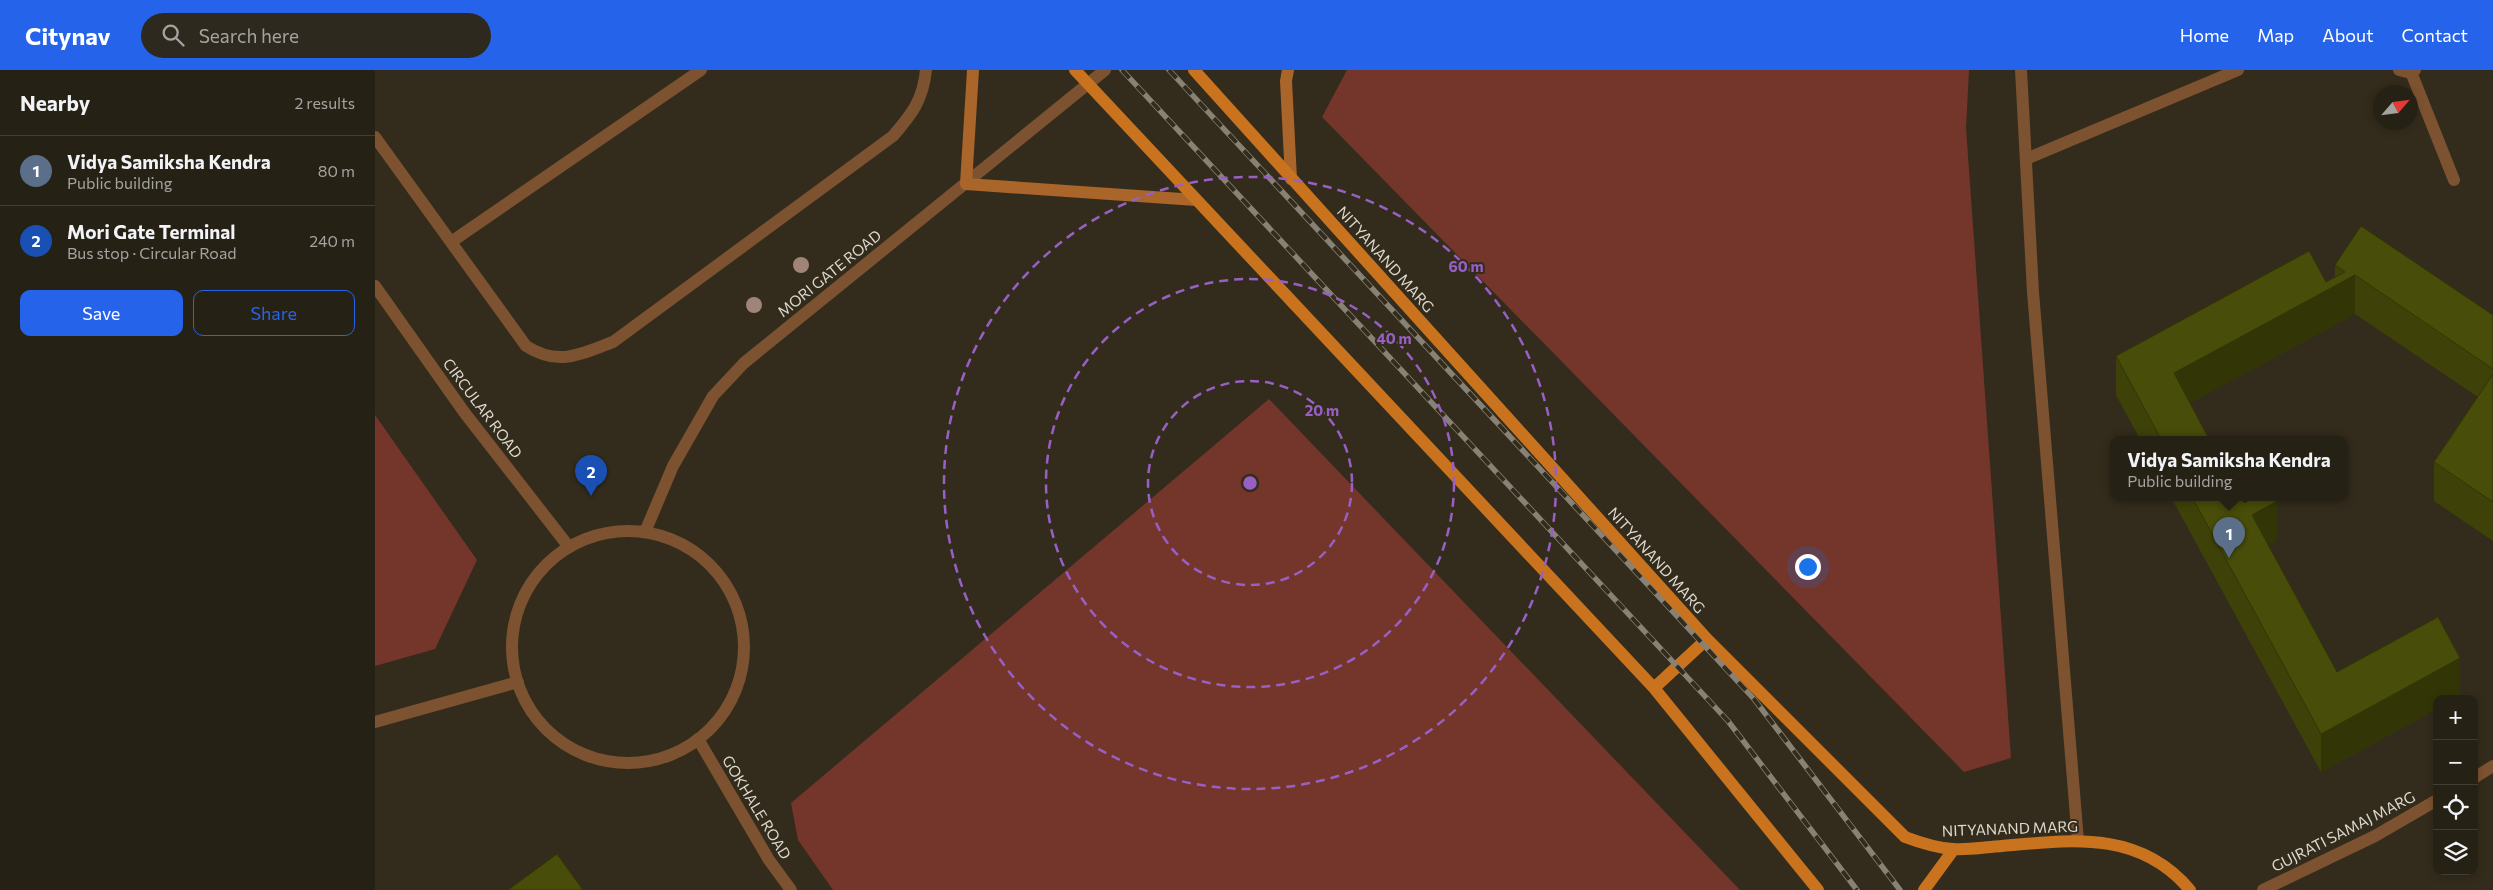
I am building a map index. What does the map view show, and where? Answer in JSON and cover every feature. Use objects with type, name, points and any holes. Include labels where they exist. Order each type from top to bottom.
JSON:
[{"type":"main road","points":[[973,70],[966,184],[1196,200]]},
{"type":"main road","points":[[1075,70],[1654,688],[1819,890]]},
{"type":"main road","name":"NITYANAND MARG","points":[[1194,70],[1707,639],[1905,837],[1930,846],[1954,849],[2099,841],[2139,851],[2169,869],[2190,890]]},
{"type":"main road","points":[[1288,70],[1291,178]]},
{"type":"main road","points":[[1654,688],[1707,639]]},
{"type":"main road","points":[[1924,890],[1954,849]]},
{"type":"street","points":[[451,242],[701,70]]},
{"type":"street","points":[[375,137],[526,346],[542,356],[559,358],[589,351],[613,342],[893,136],[916,107],[924,90],[926,70]]},
{"type":"street","name":"MORI GATE ROAD","points":[[645,532],[673,466],[719,390],[743,363],[1105,70]]},
{"type":"street","points":[[2021,70],[2033,292],[2078,841]]},
{"type":"street","points":[[2026,159],[2239,70]]},
{"type":"street","points":[[2408,71],[2454,180]]},
{"type":"street","name":"CIRCULAR ROAD","points":[[375,286],[464,412],[569,547]]},
{"type":"street","points":[[645,532],[667,538],[687,548],[705,561],[721,578],[732,597],[740,618],[743,641],[742,663],[737,685],[715,724],[698,739],[679,751],[659,759],[637,763],[615,763],[593,758],[555,737],[526,703],[513,663],[514,624],[519,606],[539,572],[569,547],[587,538],[606,533],[645,532]]},
{"type":"street","points":[[375,722],[518,682]]},
{"type":"street","name":"GOKHALE ROAD","points":[[698,739],[769,860],[791,890]]},
{"type":"street","points":[[2478,775],[2493,766]]},
{"type":"street","name":"GUJRATI SAMAJ MARG","points":[[2263,890],[2375,836],[2433,802]]},
{"type":"shaded area","points":[[1347,70],[1969,70],[1966,128],[2011,758],[1964,772],[1322,117]]},
{"type":"shaded area","points":[[1269,399],[1740,890],[833,890],[798,840],[791,803]]},
{"type":"shaded area","points":[[375,415],[477,560],[435,649],[375,666]]},
{"type":"building","points":[[2361,226],[2493,315],[2493,369],[2355,275],[2174,373],[2207,436],[2159,436],[2116,356],[2309,251],[2326,282],[2345,272],[2335,265]]},
{"type":"building","points":[[2493,374],[2493,502],[2434,462]]},
{"type":"building","points":[[2194,501],[2243,501],[2244,503],[2248,501],[2277,501],[2252,515],[2337,672],[2438,617],[2460,658],[2321,734]]},
{"type":"building","points":[[557,854],[583,890],[508,890]]},
{"type":"railway","points":[[1122,70],[1728,721],[1857,890]]},
{"type":"railway","points":[[1169,70],[1754,699],[1900,890]]},
{"type":"place","name":"Mori Gate Terminal","points":[[591,496]]},
{"type":"place","name":"Vidya Samiksha Kendra","points":[[2229,558]]}]
